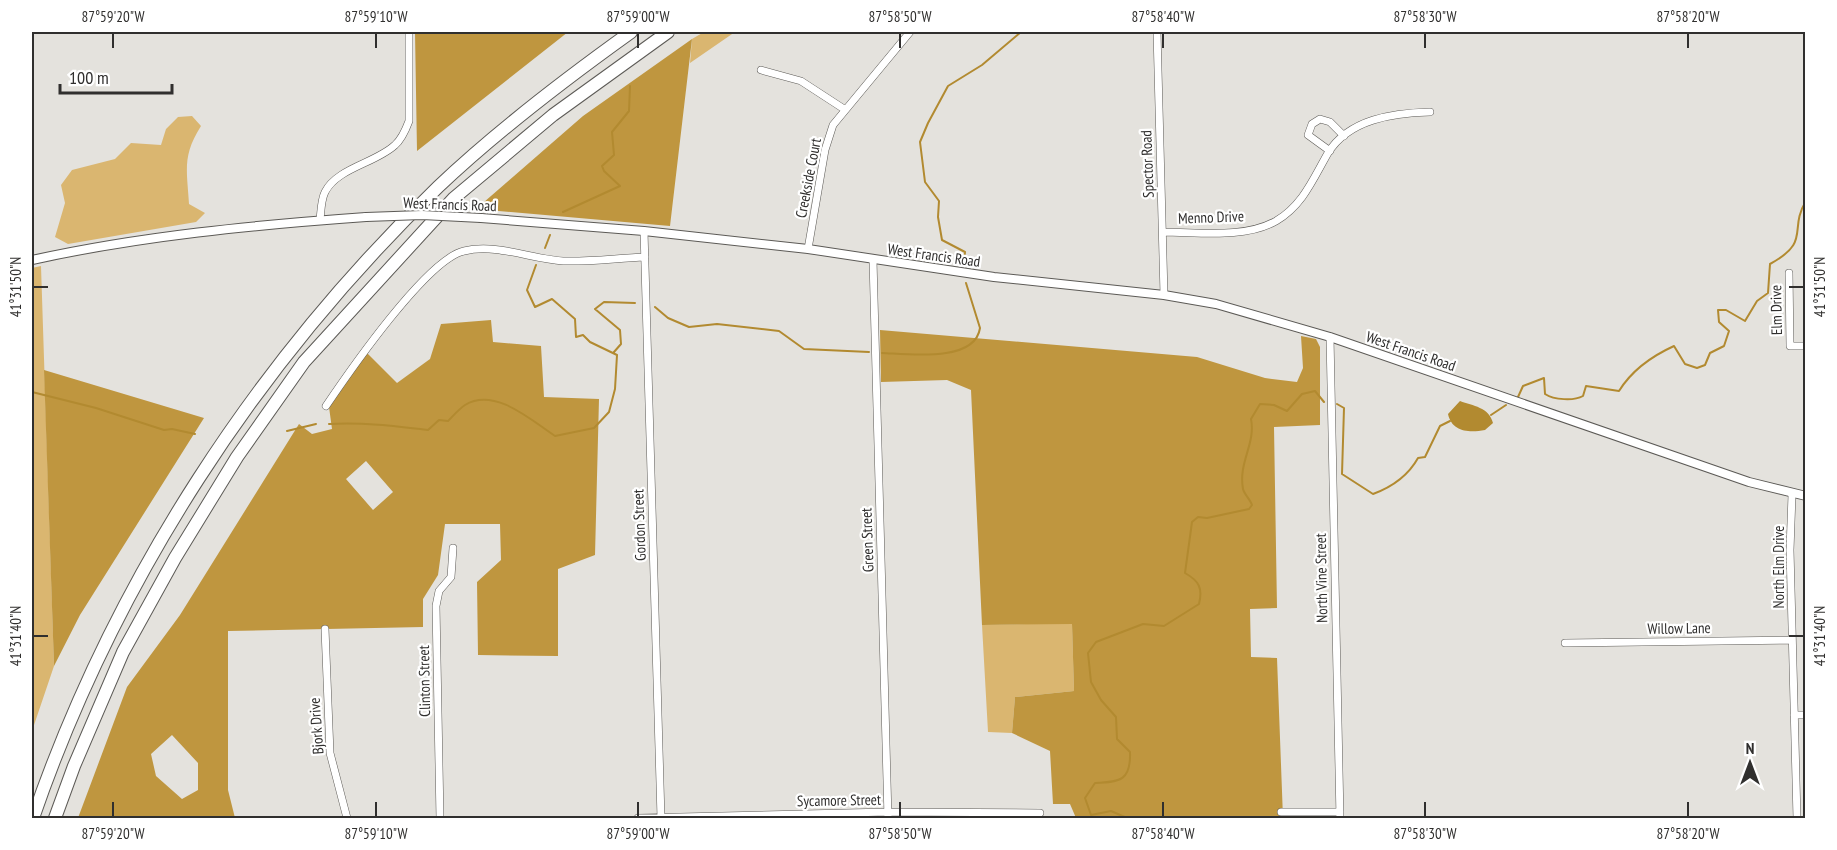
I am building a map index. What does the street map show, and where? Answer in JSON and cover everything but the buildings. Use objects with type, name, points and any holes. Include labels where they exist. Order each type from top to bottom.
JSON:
[{"type":"highway","points":[[33,819],[59,746],[105,646],[156,550],[218,448],[286,352],[438,187],[538,100],[631,32]]},
{"type":"highway","points":[[56,819],[74,766],[123,652],[175,558],[237,457],[304,362],[454,198],[553,115],[668,32]]},
{"type":"street","points":[[320,220],[323,195],[330,184],[382,156],[398,144],[404,132],[409,121],[409,32]]},
{"type":"street","name":"Creekside Court","points":[[808,249],[825,150],[833,125],[910,32]]},
{"type":"street","name":"Spector Road","points":[[1157,32],[1164,295]]},
{"type":"street","points":[[761,70],[801,81],[844,109]]},
{"type":"street","name":"Menno Drive","points":[[1163,232],[1248,231],[1275,221],[1295,208],[1312,185],[1330,151],[1344,136],[1358,126],[1378,118],[1430,112]]},
{"type":"street","points":[[1330,151],[1308,135],[1312,124],[1320,119],[1330,122],[1344,136]]},
{"type":"street","name":"West Francis Road","points":[[32,260],[208,231],[320,220],[422,215],[644,231],[808,249],[994,277],[1164,295],[1274,319],[1700,466],[1792,495],[1806,496]]},
{"type":"street","name":"Gordon Street","points":[[644,231],[661,818]]},
{"type":"street","points":[[326,406],[393,315],[442,263],[462,251],[482,248],[564,261],[645,256]]},
{"type":"street","name":"Green Street","points":[[873,260],[888,815]]},
{"type":"street","name":"Elm Drive","points":[[1789,273],[1790,346],[1806,346]]},
{"type":"street","name":"North Vine Street","points":[[1330,337],[1340,815]]},
{"type":"street","name":"North Elm Drive","points":[[1792,495],[1792,640],[1797,819]]},
{"type":"street","name":"Clinton Street","points":[[440,819],[436,606],[439,591],[451,577],[453,548]]},
{"type":"street","name":"Bjork Drive","points":[[325,629],[330,753],[347,819]]},
{"type":"street","name":"Willow Lane","points":[[1565,643],[1792,640]]},
{"type":"street","points":[[1794,715],[1806,715]]},
{"type":"street","points":[[1281,812],[1340,815]]},
{"type":"street","name":"Sycamore Street","points":[[638,819],[1040,813]]},
{"type":"shaded area","points":[[415,32],[568,32],[417,151]]},
{"type":"shaded area","points":[[704,32],[735,32],[690,63],[692,39]]},
{"type":"shaded area","points":[[692,39],[670,226],[476,209],[583,116]]},
{"type":"shaded area","points":[[192,116],[201,126],[188,155],[189,204],[205,213],[196,222],[68,244],[55,237],[65,203],[61,185],[72,170],[115,159],[131,143],[161,145],[166,129],[178,117]]},
{"type":"shaded area","points":[[41,266],[54,666],[32,731],[32,268]]},
{"type":"shaded area","points":[[491,320],[493,342],[541,346],[544,397],[599,399],[595,555],[558,569],[558,656],[478,655],[477,582],[501,560],[500,524],[445,524],[438,575],[423,599],[423,627],[228,631],[228,790],[235,818],[78,818],[127,687],[180,615],[299,424],[312,434],[332,429],[329,407],[367,353],[397,383],[430,359],[441,324]],"holes":[[[366,461],[393,492],[373,510],[346,479]],[[172,735],[198,763],[198,790],[182,799],[156,776],[151,754]]]},
{"type":"shaded area","points":[[880,330],[1197,357],[1265,378],[1297,382],[1303,368],[1301,336],[1316,339],[1320,347],[1320,425],[1274,427],[1277,608],[1250,609],[1251,657],[1277,658],[1283,818],[1076,818],[1070,804],[1053,804],[1050,751],[1012,733],[1015,697],[1074,691],[1072,624],[982,625],[971,390],[947,380],[881,382]]},
{"type":"shaded area","points":[[44,370],[204,418],[80,615],[54,666]]},
{"type":"shaded area","points":[[1460,401],[1484,410],[1493,423],[1485,430],[1479,431],[1457,428],[1448,414]]},
{"type":"shaded area","points":[[1072,623],[1074,691],[1015,697],[1012,733],[988,732],[982,625]]},
{"type":"waterway","points":[[964,263],[965,252],[942,240],[938,217],[939,201],[925,182],[920,142],[948,86],[982,65],[1021,32]]},
{"type":"waterway","points":[[563,212],[620,186],[604,171],[602,166],[614,155],[612,132],[629,111],[630,86]]},
{"type":"waterway","points":[[1518,397],[1523,386],[1544,378],[1545,394],[1559,399],[1575,399],[1583,396],[1586,386],[1619,391],[1643,364],[1674,346],[1685,364],[1697,368],[1705,365],[1710,353],[1724,346],[1729,331],[1719,322],[1718,310],[1726,310],[1745,321],[1757,301],[1768,293],[1770,264],[1791,249],[1806,201]]},
{"type":"waterway","points":[[545,248],[550,235]]},
{"type":"waterway","points":[[329,424],[366,424],[428,430],[439,420],[448,421],[465,405],[488,400],[524,414],[555,436],[594,428],[609,412],[615,389],[617,355],[590,342],[583,335],[576,337],[575,319],[552,299],[535,307],[527,290],[536,265]]},
{"type":"waterway","points":[[882,353],[939,354],[954,352],[966,347],[975,339],[980,328],[966,283]]},
{"type":"waterway","points":[[614,352],[621,344],[620,330],[595,309],[604,302],[635,303]]},
{"type":"waterway","points":[[655,307],[668,318],[689,327],[717,324],[779,331],[804,349],[869,352]]},
{"type":"waterway","points":[[1127,818],[1111,811],[1091,815],[1085,798],[1095,783],[1112,782],[1123,778],[1129,769],[1130,761],[1130,752],[1117,739],[1116,717],[1101,700],[1091,682],[1088,653],[1096,642],[1143,624],[1164,626],[1199,604],[1199,586],[1185,573],[1192,522],[1198,517],[1207,518],[1249,509],[1252,505],[1244,491],[1242,479],[1251,437],[1251,419],[1260,404],[1274,405],[1287,411],[1302,394],[1315,391],[1324,402]]},
{"type":"waterway","points":[[32,392],[96,408],[164,430],[172,429],[195,434]]},
{"type":"waterway","points":[[1337,404],[1344,408],[1342,474],[1373,494],[1399,480],[1418,458],[1425,457],[1440,426],[1450,421]]},
{"type":"waterway","points":[[1491,415],[1506,405]]},
{"type":"waterway","points":[[287,431],[316,424]]}]
